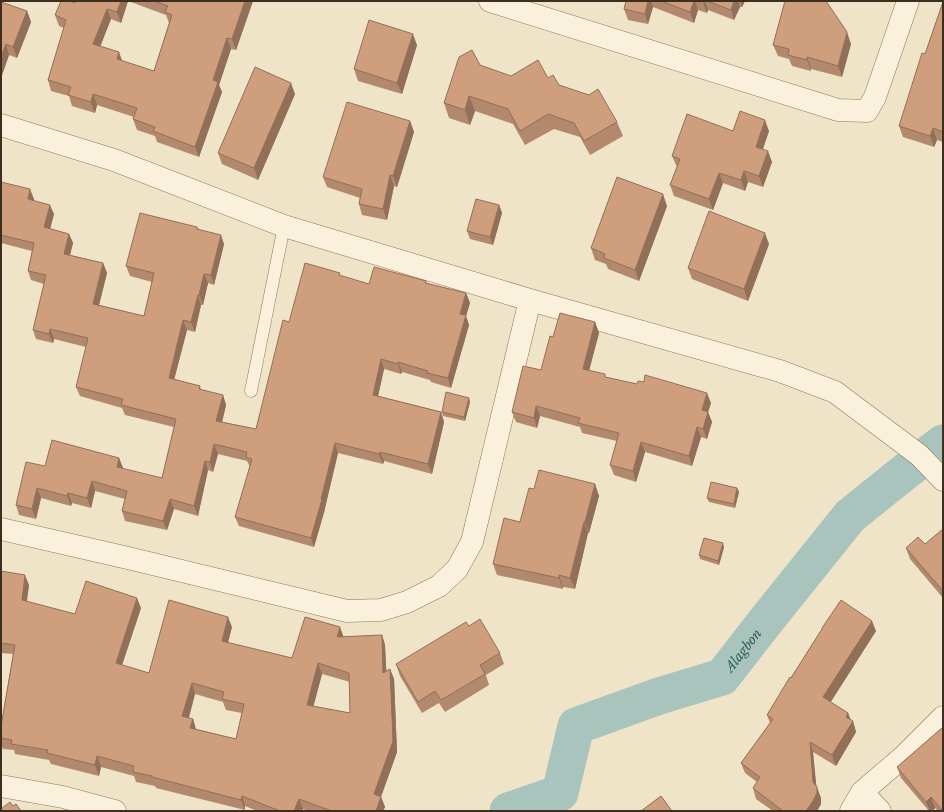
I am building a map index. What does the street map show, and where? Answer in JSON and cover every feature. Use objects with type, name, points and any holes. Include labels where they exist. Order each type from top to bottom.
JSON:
[{"type":"street","points":[[490,1],[838,110],[867,111],[875,97],[908,1]]},
{"type":"street","points":[[1,125],[114,160],[284,226],[530,300],[780,371],[835,392],[919,456],[943,480]]},
{"type":"street","points":[[1,529],[347,611],[381,610],[407,602],[438,586],[457,569],[472,542],[530,300]]},
{"type":"street","points":[[851,811],[862,792],[904,756],[943,717]]},
{"type":"street","points":[[1,786],[63,797],[115,811]]},
{"type":"street","points":[[862,792],[880,811]]},
{"type":"lane","points":[[251,391],[284,226]]},
{"type":"building","points":[[61,1],[70,1],[75,3],[75,1],[121,1],[117,12],[107,9],[93,44],[119,52],[117,59],[154,71],[172,15],[165,12],[168,6],[154,1],[245,1],[232,39],[227,38],[213,80],[218,82],[195,147],[153,131],[155,127],[133,119],[137,108],[93,94],[91,102],[68,95],[71,87],[48,80],[66,20],[55,15]]},
{"type":"building","points":[[626,1],[648,1],[645,14],[624,9]]},
{"type":"building","points":[[661,1],[694,1],[690,12]]},
{"type":"building","points":[[707,1],[734,1],[731,10]]},
{"type":"building","points":[[785,1],[826,1],[847,32],[838,66],[807,57],[807,60],[788,55],[789,49],[773,45]]},
{"type":"building","points":[[1,2],[27,11],[13,47],[6,44],[1,57]]},
{"type":"building","points":[[943,2],[943,132],[933,128],[930,136],[899,126],[922,53],[925,54]]},
{"type":"building","points":[[369,20],[413,34],[397,83],[354,69]]},
{"type":"building","points":[[472,50],[480,65],[511,76],[538,60],[548,78],[553,75],[559,85],[589,95],[598,89],[617,122],[584,141],[574,123],[548,114],[520,131],[508,109],[469,96],[465,110],[444,103],[459,57]]},
{"type":"building","points":[[255,67],[291,83],[254,168],[218,153]]},
{"type":"building","points":[[347,102],[410,121],[393,176],[390,175],[383,209],[359,204],[362,189],[323,177]]},
{"type":"building","points":[[740,111],[765,120],[756,147],[768,151],[759,176],[744,171],[741,180],[719,173],[709,199],[670,185],[680,159],[672,156],[687,114],[733,131]]},
{"type":"building","points":[[617,177],[663,194],[635,270],[604,258],[605,254],[591,248]]},
{"type":"building","points":[[1,182],[30,189],[28,199],[50,205],[44,227],[69,234],[64,254],[103,263],[93,304],[144,316],[154,273],[126,266],[140,213],[197,227],[197,229],[221,235],[211,275],[204,274],[191,322],[183,320],[169,378],[200,386],[199,389],[223,395],[216,421],[256,429],[283,320],[289,322],[305,263],[340,273],[339,275],[369,284],[374,267],[426,281],[425,283],[466,293],[460,314],[466,315],[448,378],[427,373],[428,371],[398,362],[398,364],[381,359],[373,395],[441,412],[428,464],[335,443],[311,538],[235,517],[252,459],[246,457],[247,452],[214,444],[210,462],[205,461],[194,506],[170,499],[163,521],[122,511],[127,491],[92,481],[87,498],[68,493],[67,496],[37,488],[32,509],[16,505],[26,462],[45,466],[52,440],[119,458],[117,467],[162,478],[176,419],[121,405],[123,399],[76,387],[88,338],[50,329],[49,334],[33,330],[46,275],[28,271],[34,243],[1,235]]},
{"type":"building","points":[[476,199],[499,205],[490,237],[467,231]]},
{"type":"building","points":[[709,211],[765,233],[744,289],[688,268]]},
{"type":"building","points":[[560,313],[595,322],[583,369],[605,374],[605,377],[637,384],[638,381],[644,382],[645,375],[707,393],[702,410],[708,412],[703,429],[697,427],[689,456],[641,442],[633,471],[610,465],[619,433],[578,423],[580,418],[536,406],[534,418],[512,412],[523,366],[541,370],[550,336],[553,337]]},
{"type":"building","points":[[446,392],[469,398],[464,417],[442,412]]},
{"type":"building","points":[[539,470],[595,484],[570,578],[559,575],[559,578],[493,564],[504,518],[520,522],[529,488],[534,489]]},
{"type":"building","points":[[711,482],[737,488],[734,504],[707,498]]},
{"type":"building","points":[[943,529],[943,591],[906,548],[918,537],[925,544]]},
{"type":"building","points":[[704,538],[723,543],[718,561],[699,555]]},
{"type":"building","points":[[1,571],[25,575],[22,600],[75,614],[86,581],[137,598],[116,663],[149,673],[169,600],[228,617],[222,641],[292,658],[305,617],[340,627],[337,637],[382,635],[383,673],[390,669],[393,741],[374,794],[381,797],[376,811],[332,811],[299,799],[294,811],[280,811],[242,796],[241,800],[133,772],[134,766],[97,756],[95,765],[47,753],[48,750],[11,744],[12,740],[1,738],[1,726],[15,645],[1,643]],"holes":[[[318,663],[349,673],[350,713],[307,705]],[[192,683],[224,692],[222,699],[244,704],[236,739],[190,728],[193,719],[182,716]]]},
{"type":"building","points":[[841,600],[872,621],[823,697],[848,713],[846,717],[853,721],[832,755],[810,742],[813,782],[817,787],[817,793],[806,811],[783,811],[753,788],[760,777],[741,763],[773,719],[767,715],[790,677],[791,678]]},
{"type":"building","points":[[480,619],[500,653],[480,665],[485,674],[441,700],[435,691],[418,702],[396,664],[466,622],[469,626]]},
{"type":"building","points":[[943,727],[943,811],[931,797],[926,802],[897,767]]},
{"type":"building","points":[[661,796],[672,811],[641,811]]},
{"type":"building","points":[[10,802],[13,806],[16,804],[21,811],[1,811],[1,809]]},
{"type":"waterway","name":"Alagbon","points":[[508,811],[560,793],[576,726],[659,696],[722,677],[850,516],[943,443]]}]
